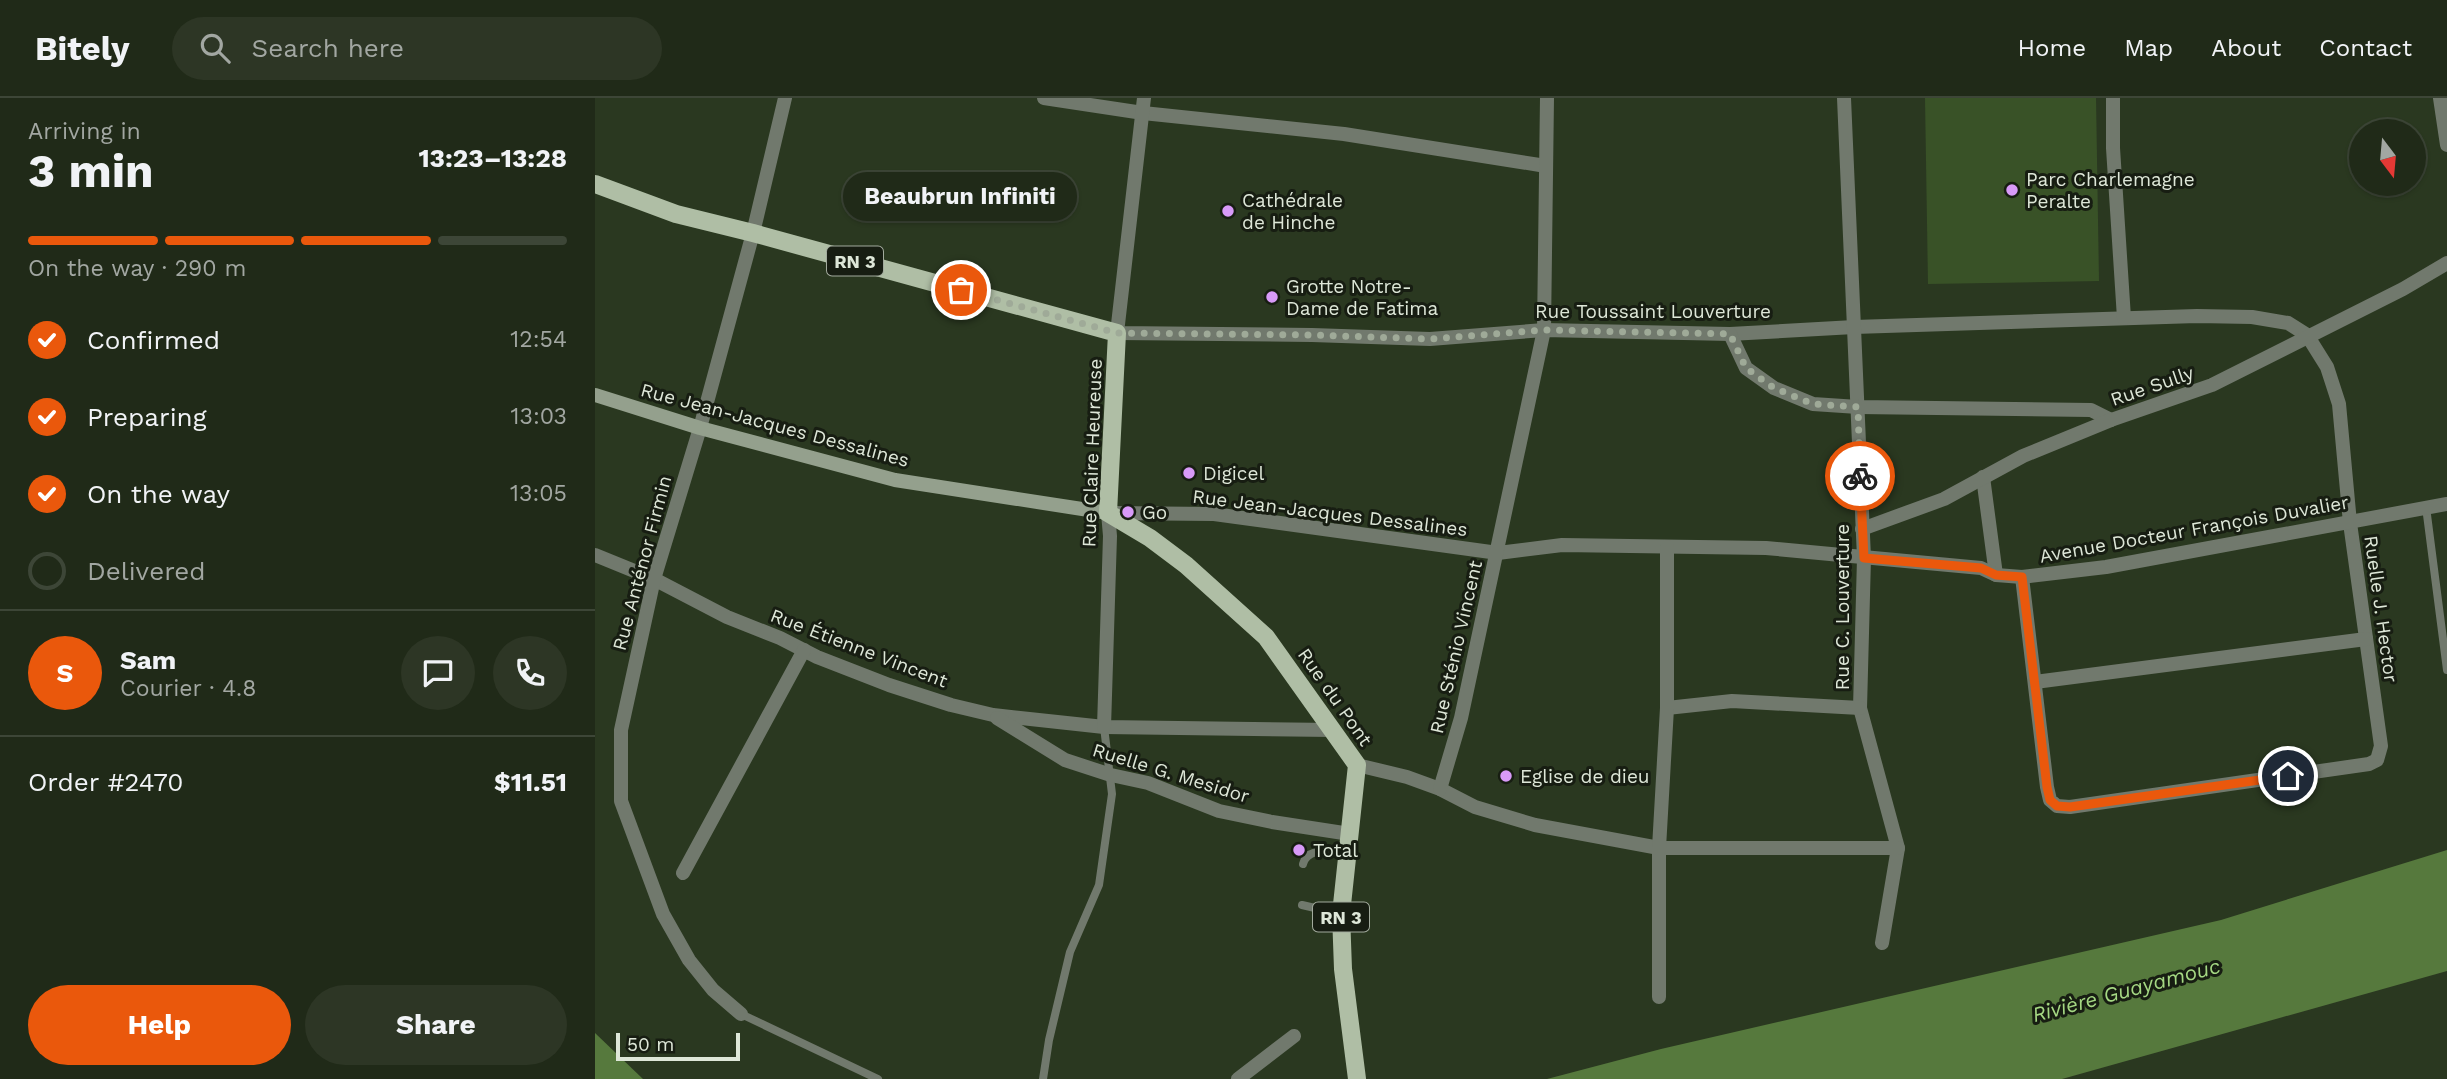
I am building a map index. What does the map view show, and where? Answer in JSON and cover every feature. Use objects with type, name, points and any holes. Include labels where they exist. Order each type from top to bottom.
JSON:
[{"type":"main road","name":"Rue Toussaint Louverture","points":[[595,184],[676,214],[1117,333]]},
{"type":"main road","name":"Rue Claire Heureuse","points":[[1108,513],[1117,333]]},
{"type":"main road","name":"Rue Jean-Jacques Dessalines","points":[[595,395],[700,428],[895,480],[1108,513]]},
{"type":"main road","name":"Rue du Pont","points":[[1108,513],[1150,537],[1186,565],[1266,636],[1357,765],[1341,914],[1343,969],[1356,1074]]},
{"type":"street","name":"Rue Anténor Firmin","points":[[741,1014],[713,990],[689,960],[663,914],[621,801],[621,730],[654,579],[700,428],[753,233],[785,98]]},
{"type":"street","points":[[1044,98],[1143,106],[1546,166]]},
{"type":"street","name":"Rue Sténio Vincent","points":[[1440,789],[1461,718],[1498,553],[1529,390],[1544,330],[1547,98]]},
{"type":"street","name":"Rue C. Louverture","points":[[1844,98],[1864,558],[1860,708],[1898,848],[1882,943]]},
{"type":"street","points":[[2113,98],[2113,148],[2124,318]]},
{"type":"street","points":[[2440,98],[2447,145]]},
{"type":"street","name":"Rue Claire Heureuse","points":[[1117,333],[1143,106]]},
{"type":"street","name":"Rue Sully","points":[[1862,529],[1944,499],[2023,456],[2111,420],[2212,385],[2403,289],[2447,262]]},
{"type":"street","name":"Rue Toussaint Louverture","points":[[1117,333],[1430,339],[1544,330],[1730,334],[2124,318],[2252,317],[2288,323],[2308,335]]},
{"type":"street","points":[[1730,334],[1746,368],[1774,388],[1813,404],[2091,410],[2111,420]]},
{"type":"street","name":"Ruelle J. Hector","points":[[2035,682],[2050,800],[2057,806],[2070,807],[2369,764],[2377,760],[2381,746],[2350,523],[2339,404],[2327,367],[2308,335]]},
{"type":"street","points":[[1983,477],[1996,575]]},
{"type":"street","name":"Avenue Docteur François Duvalier","points":[[1864,558],[1981,568],[1996,575],[2022,577],[2106,567],[2447,504]]},
{"type":"street","name":"Rue Claire Heureuse","points":[[1104,727],[1111,536],[1108,513]]},
{"type":"street","name":"Rue Jean-Jacques Dessalines","points":[[1108,513],[1214,514],[1498,553],[1562,545],[1766,548],[1864,558]]},
{"type":"street","points":[[1658,998],[1659,848],[1667,708],[1667,547]]},
{"type":"street","name":"Rue Étienne Vincent","points":[[595,555],[654,579],[727,617],[889,685],[993,715],[1104,727],[1333,730]]},
{"type":"street","points":[[2022,577],[2035,682],[2366,639]]},
{"type":"street","points":[[683,873],[804,650]]},
{"type":"street","points":[[1667,708],[1732,701],[1860,708]]},
{"type":"street","name":"Ruelle G. Mesidor","points":[[993,715],[1065,760],[1111,775],[1148,783],[1219,811],[1349,842]]},
{"type":"street","points":[[1357,765],[1407,777],[1440,789],[1475,807],[1535,825],[1659,848],[1898,848]]},
{"type":"street","points":[[1238,1079],[1294,1036]]},
{"type":"lane","points":[[2426,507],[2447,670]]},
{"type":"lane","points":[[1043,1079],[1049,1040],[1070,952],[1099,884],[1112,794],[1104,727]]},
{"type":"lane","points":[[1303,864],[1310,853],[1349,842]]},
{"type":"lane","points":[[1302,905],[1341,914]]},
{"type":"lane","points":[[741,1014],[878,1079]]},
{"type":"shaded area","name":"Parc Charlemagne Peralte","points":[[1925,98],[2096,98],[2099,281],[1928,284]]},
{"type":"water","name":"Rivière Guayamouc","points":[[2447,850],[2447,971],[2062,1079],[1547,1079],[1661,1049],[2221,920]]},
{"type":"water","points":[[595,1033],[643,1079],[595,1079]]},
{"type":"way so far","points":[[961,290],[1117,333],[1430,339],[1544,330],[1730,334],[1746,368],[1774,388],[1813,404],[1858,407],[1860,476]]},
{"type":"place","name":"Parc Charlemagne Peralte","points":[[2012,190]]},
{"type":"place","name":"Cathédrale de Hinche","points":[[1228,211]]},
{"type":"place","name":"Beaubrun Infiniti","points":[[961,290]]},
{"type":"place","name":"Grotte Notre- Dame de Fatima","points":[[1272,297]]},
{"type":"place","name":"Digicel","points":[[1189,473]]},
{"type":"place","name":"Go","points":[[1128,512]]},
{"type":"place","name":"Eglise de dieu","points":[[1506,776]]},
{"type":"place","name":"Total","points":[[1299,850]]},
{"type":"route","points":[[1860,476],[1864,558],[1981,568],[1996,575],[2022,577],[2047,787],[2050,800],[2057,806],[2070,807],[2288,776]]}]
